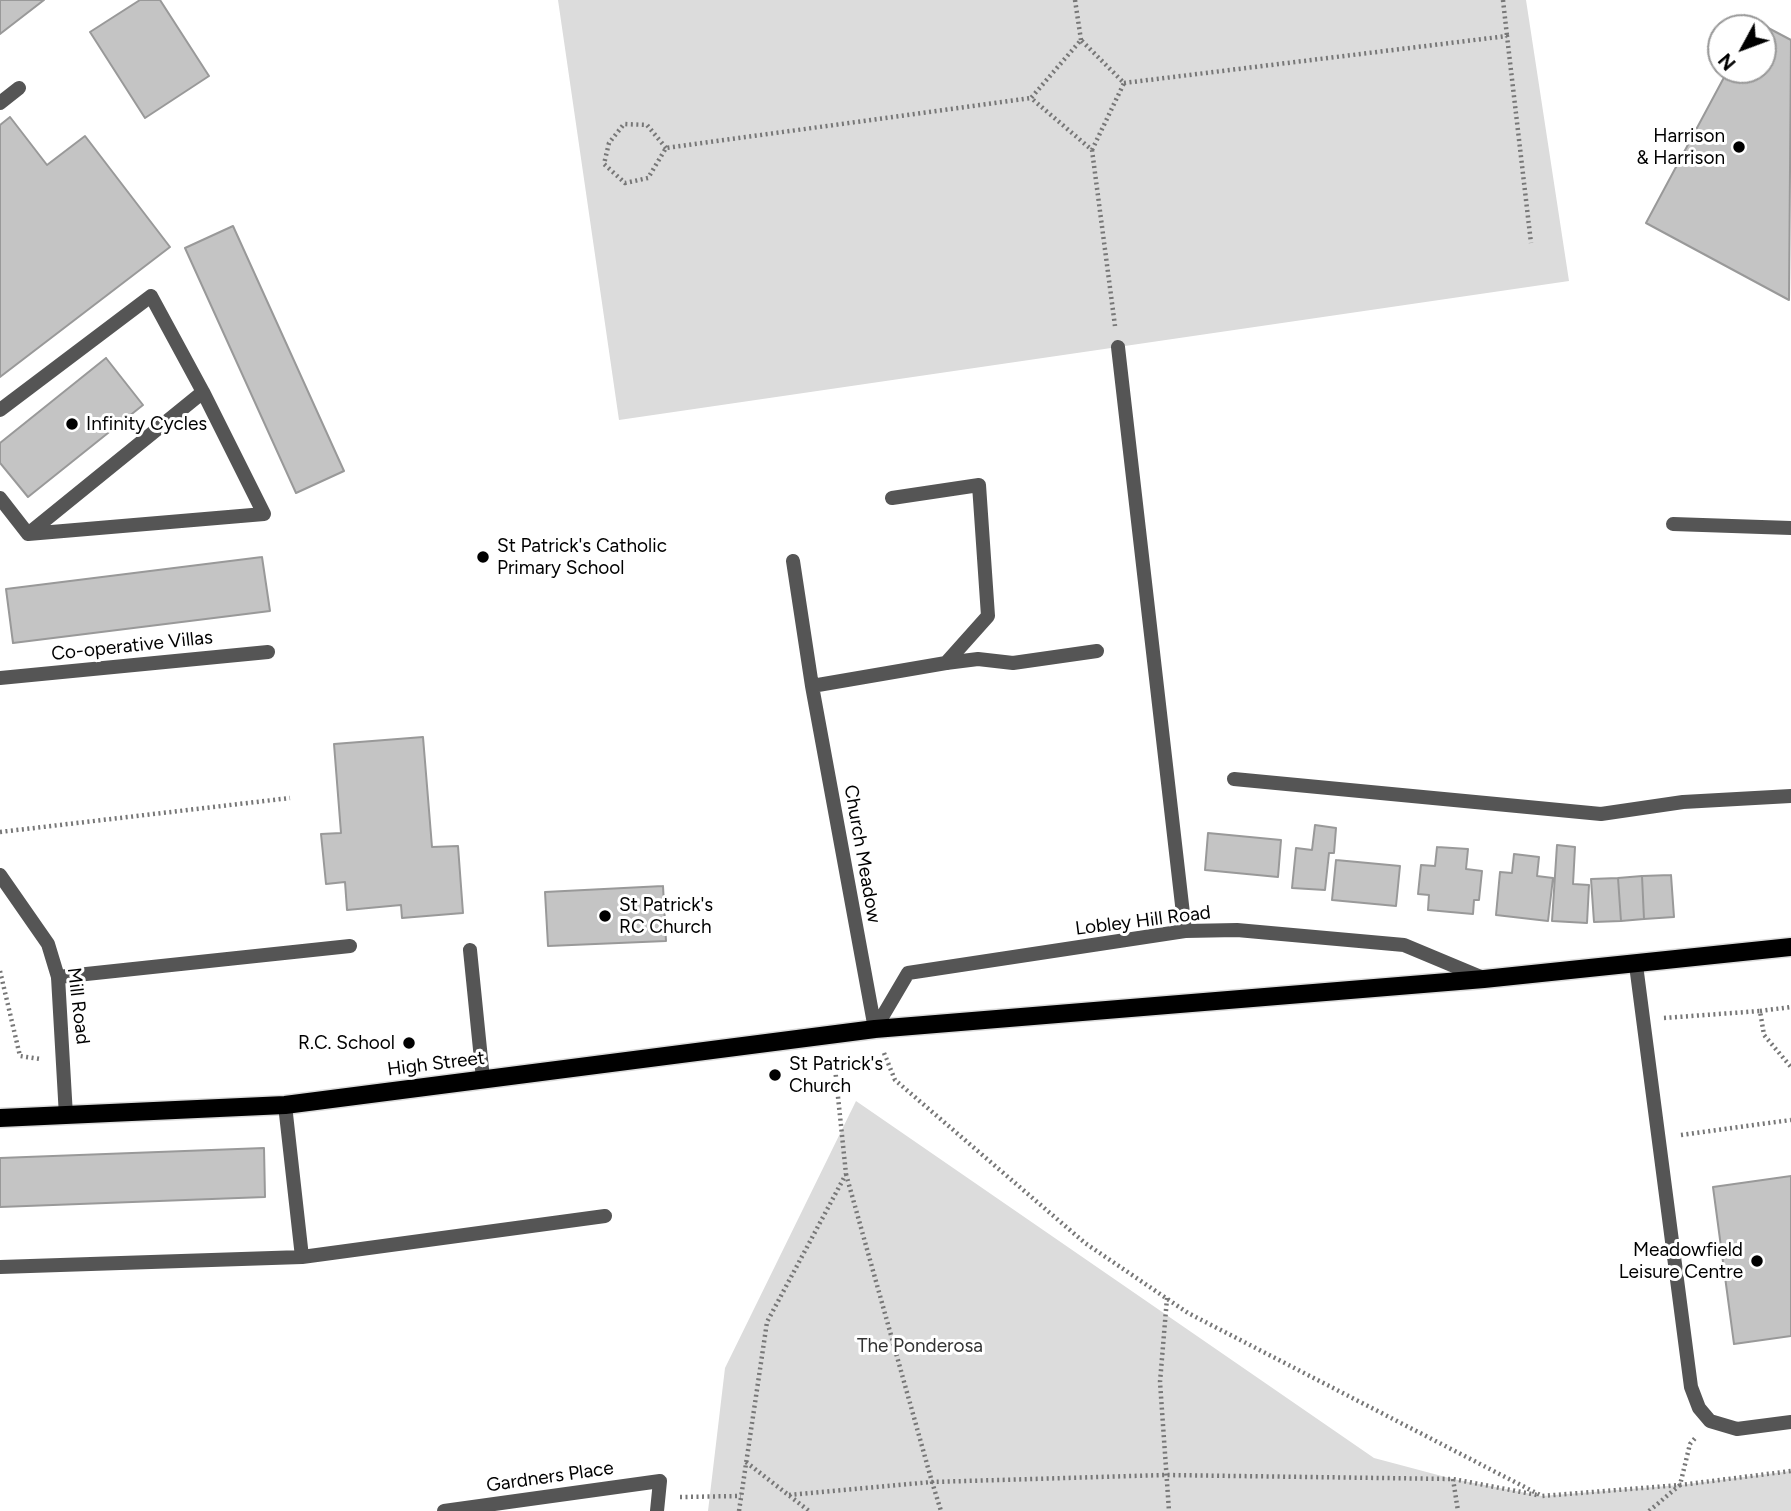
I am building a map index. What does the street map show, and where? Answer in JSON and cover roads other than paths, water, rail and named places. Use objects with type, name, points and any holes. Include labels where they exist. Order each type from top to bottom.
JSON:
[{"type":"main road","name":"High Street","points":[[0,1118],[285,1105],[875,1029],[1484,979],[1791,947]]},
{"type":"street","points":[[0,103],[19,88]]},
{"type":"street","points":[[0,410],[151,296],[204,392],[264,514],[28,534]]},
{"type":"street","points":[[1118,347],[1185,931]]},
{"type":"street","points":[[28,534],[204,392]]},
{"type":"street","points":[[892,498],[979,485],[988,616],[946,663]]},
{"type":"street","points":[[0,498],[28,534]]},
{"type":"street","points":[[1673,524],[1791,528]]},
{"type":"street","name":"Church Meadow","points":[[793,561],[812,686],[875,1029]]},
{"type":"street","name":"Co-operative Villas","points":[[0,678],[268,652]]},
{"type":"street","points":[[812,686],[978,659],[1013,663],[1097,652]]},
{"type":"street","points":[[1234,779],[1601,814],[1683,802],[1791,796]]},
{"type":"street","name":"Mill Road","points":[[0,875],[48,944],[58,977],[65,1062],[66,1116]]},
{"type":"street","name":"Lobley Hill Road","points":[[875,1029],[908,973],[1185,931],[1237,930],[1404,945],[1484,979]]},
{"type":"street","points":[[58,977],[350,946]]},
{"type":"street","points":[[470,950],[483,1079]]},
{"type":"street","points":[[1636,965],[1691,1387],[1699,1408],[1710,1421],[1737,1429],[1791,1422]]},
{"type":"street","points":[[285,1105],[302,1257]]},
{"type":"street","points":[[0,1267],[302,1257],[605,1216]]},
{"type":"street","name":"Gardners Place","points":[[444,1511],[660,1481],[657,1511]]},
{"type":"place","name":"Harrison & Harrison","points":[[1739,147]]},
{"type":"place","name":"Infinity Cycles","points":[[72,424]]},
{"type":"place","name":"St Patrick's Catholic Primary School","points":[[483,557]]},
{"type":"place","name":"St Patrick's RC Church","points":[[605,916]]},
{"type":"place","name":"R.C. School","points":[[409,1043]]},
{"type":"place","name":"St Patrick's Church","points":[[775,1075]]},
{"type":"place","name":"Meadowfield Leisure Centre","points":[[1757,1261]]},
{"type":"park label","name":"The Ponderosa","points":[[920,1346]]}]
